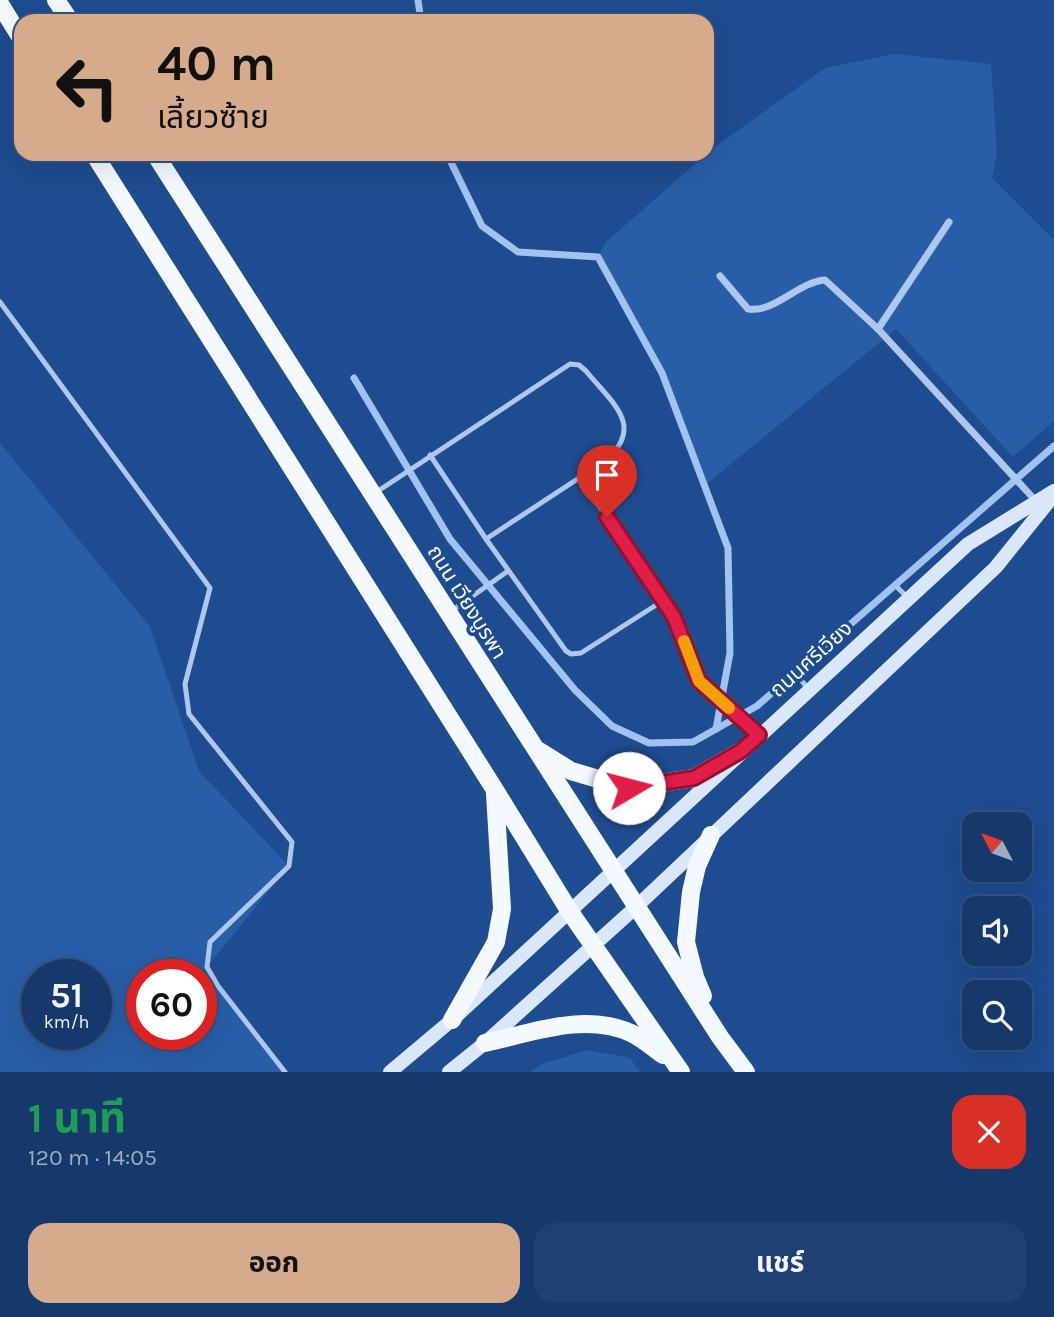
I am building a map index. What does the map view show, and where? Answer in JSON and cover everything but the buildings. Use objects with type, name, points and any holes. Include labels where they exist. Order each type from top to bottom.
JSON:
[{"type":"main road","points":[[0,4],[14,27]]},
{"type":"main road","points":[[98,161],[569,912],[681,1072]]},
{"type":"main road","name":"ถนน เวียงบูรพา","points":[[159,161],[613,872],[720,1037],[746,1072]]},
{"type":"main road","name":"ถนนศรีเวียง","points":[[390,1072],[452,1020],[613,872],[808,689],[903,593],[968,544],[1035,500],[1054,493]]},
{"type":"main road","name":"ถนนศรีเวียง","points":[[449,1072],[593,948],[996,567],[1054,493]]},
{"type":"main road","points":[[533,747],[571,771],[629,788],[694,778],[741,751]]},
{"type":"main road","points":[[452,1020],[496,942],[502,909],[495,790]]},
{"type":"main road","points":[[712,835],[697,866],[686,942],[695,977],[720,1037]]},
{"type":"main road","points":[[485,1043],[578,1023],[610,1025],[633,1034],[662,1054],[681,1072]]},
{"type":"street","points":[[878,329],[949,222]]},
{"type":"street","points":[[720,276],[748,309],[758,311],[811,282],[825,279],[878,329],[1035,500]]},
{"type":"street","points":[[699,681],[759,735]]},
{"type":"lane","points":[[0,302],[210,588],[185,684],[189,714],[292,842],[289,866],[209,942],[207,967],[218,986],[285,1072]]},
{"type":"lane","points":[[373,494],[570,364],[579,365],[623,417],[625,433],[620,448],[605,461],[486,539]]},
{"type":"lane","points":[[430,455],[566,651],[571,654],[581,653],[664,600]]},
{"type":"lane","points":[[592,496],[674,617],[699,681]]},
{"type":"lane","points":[[448,614],[508,571]]},
{"type":"lane","points":[[799,677],[808,689]]},
{"type":"shaded area","points":[[895,54],[991,64],[997,155],[992,178],[1054,240],[1054,421],[1013,457],[896,329],[704,486],[662,373],[598,257],[606,242],[698,161],[714,161],[714,148],[825,68]]},
{"type":"shaded area","points":[[0,443],[150,627],[199,771],[289,866],[213,959],[126,959],[126,1050],[217,1050],[217,980],[286,1072],[0,1072]]},
{"type":"shaded area","points":[[588,1050],[630,1058],[640,1072],[531,1072],[541,1064]]},
{"type":"waterway","points":[[418,0],[420,14]]},
{"type":"waterway","points":[[450,161],[482,226],[518,252],[598,257],[662,373],[728,548],[730,653],[716,729]]},
{"type":"waterway","points":[[354,378],[450,539],[575,690],[612,726],[649,743],[693,742],[757,706],[1054,446]]},
{"type":"slow traffic","points":[[684,641],[699,681],[729,708]]},
{"type":"route","points":[[607,517],[674,617],[699,681],[759,735],[741,751],[694,778],[629,788]]}]
